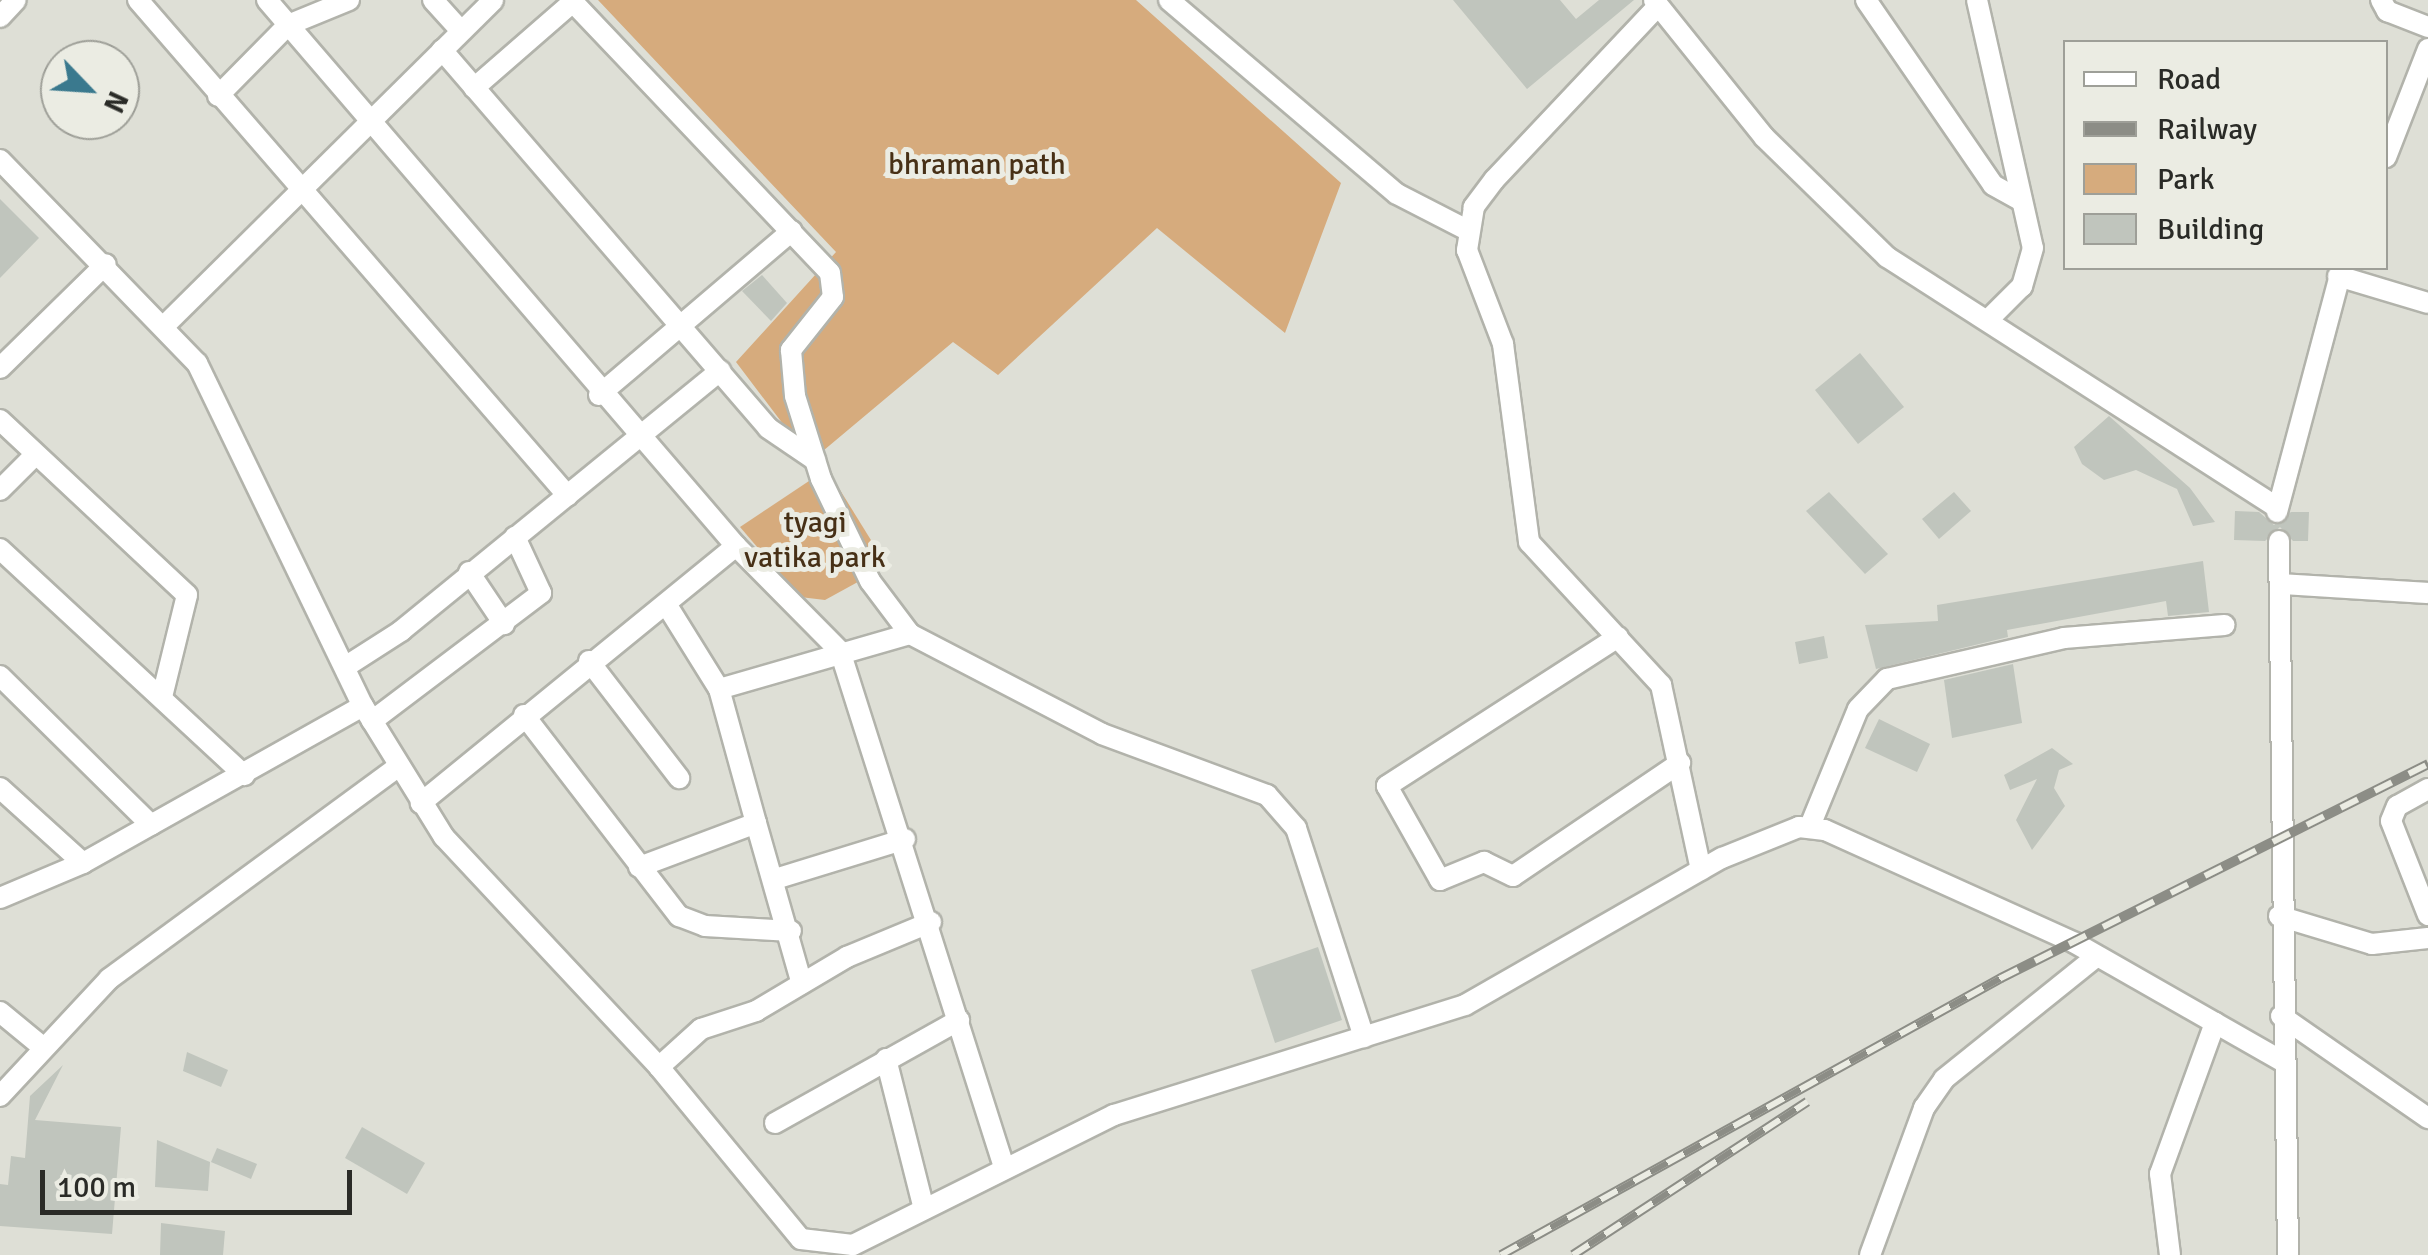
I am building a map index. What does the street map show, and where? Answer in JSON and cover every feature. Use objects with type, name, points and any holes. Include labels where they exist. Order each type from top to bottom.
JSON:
[{"type":"street","points":[[0,17],[16,0]]},
{"type":"street","points":[[138,0],[568,496]]},
{"type":"street","points":[[267,0],[366,124],[598,395],[736,546],[840,651],[905,839],[1004,1166]]},
{"type":"street","points":[[218,96],[288,24],[349,0]]},
{"type":"street","points":[[433,0],[460,31]]},
{"type":"street","points":[[1169,0],[1396,194],[1467,230]]},
{"type":"street","points":[[1866,0],[1993,185],[2022,201]]},
{"type":"street","points":[[1977,0],[2022,201],[2032,266],[1988,320]]},
{"type":"street","points":[[2381,0],[2386,11],[2428,26]]},
{"type":"street","points":[[164,326],[491,1]]},
{"type":"street","points":[[474,88],[572,1],[792,232],[830,273],[834,290],[790,357],[815,460],[870,581],[910,634],[1102,734],[1286,808],[1364,1037]]},
{"type":"street","points":[[1701,870],[1661,685],[1529,542],[1503,344],[1467,250],[1467,230],[1494,180],[1656,3],[1764,137],[1887,257],[2277,509],[2340,272],[2428,302]]},
{"type":"street","points":[[2388,152],[2428,49]]},
{"type":"street","points":[[442,50],[768,428],[815,460]]},
{"type":"street","points":[[0,160],[164,326],[215,392],[368,714],[420,803],[659,1067],[781,1224],[823,1251],[853,1245],[1004,1166],[1114,1115],[1465,1005],[1701,870],[1810,826],[1858,709],[1887,680],[2064,638],[2224,626]]},
{"type":"street","points":[[598,395],[684,328],[792,232]]},
{"type":"street","points":[[0,368],[106,264]]},
{"type":"street","points":[[345,667],[568,496],[720,371]]},
{"type":"street","points":[[0,420],[187,595],[162,693]]},
{"type":"street","points":[[0,490],[35,455]]},
{"type":"street","points":[[0,898],[83,863],[244,774],[368,714],[504,624],[543,585],[515,536]]},
{"type":"street","points":[[2279,541],[2279,916],[2288,1255]]},
{"type":"street","points":[[420,803],[589,661],[736,546]]},
{"type":"street","points":[[0,548],[162,693],[244,774]]},
{"type":"street","points":[[469,572],[504,624]]},
{"type":"street","points":[[2281,584],[2428,593]]},
{"type":"street","points":[[666,604],[719,689],[791,931],[802,984]]},
{"type":"street","points":[[719,689],[840,651],[910,634]]},
{"type":"street","points":[[1618,636],[1387,786],[1440,880],[1484,862],[1513,876],[1680,763]]},
{"type":"street","points":[[589,661],[679,778]]},
{"type":"street","points":[[0,676],[151,825]]},
{"type":"street","points":[[524,715],[639,868],[690,924],[791,931]]},
{"type":"street","points":[[0,1096],[40,1045],[109,979],[399,766]]},
{"type":"street","points":[[0,788],[83,863]]},
{"type":"street","points":[[2428,789],[2397,806],[2391,821],[2428,914]]},
{"type":"street","points":[[639,868],[756,823]]},
{"type":"street","points":[[1810,826],[2097,956],[2282,1061]]},
{"type":"street","points":[[775,879],[905,839]]},
{"type":"street","points":[[2279,916],[2372,944],[2428,938]]},
{"type":"street","points":[[659,1067],[701,1029],[756,1011],[802,984],[931,922]]},
{"type":"street","points":[[1870,1255],[1918,1122],[1944,1079],[2097,956]]},
{"type":"street","points":[[0,1012],[40,1045]]},
{"type":"street","points":[[2281,1016],[2428,1118]]},
{"type":"street","points":[[775,1123],[959,1020]]},
{"type":"street","points":[[2170,1255],[2160,1174],[2215,1023]]},
{"type":"street","points":[[886,1059],[924,1210]]},
{"type":"green space","name":"bhraman path","points":[[598,0],[1136,0],[1341,183],[1285,333],[1157,228],[998,375],[953,342],[811,461],[736,362],[836,252]]},
{"type":"green space","name":"tyagi vatika park","points":[[827,469],[887,566],[825,600],[800,597],[740,527]]},
{"type":"building","points":[[1453,0],[1560,0],[1576,19],[1599,0],[1634,0],[1527,89]]},
{"type":"building","points":[[0,199],[39,238],[0,278]]},
{"type":"building","points":[[762,275],[787,303],[771,321],[742,291]]},
{"type":"building","points":[[1860,353],[1904,407],[1858,444],[1815,390]]},
{"type":"building","points":[[2109,416],[2190,488],[2215,522],[2193,526],[2177,489],[2136,470],[2104,480],[2082,464],[2074,447]]},
{"type":"building","points":[[1829,492],[1888,554],[1865,574],[1806,511]]},
{"type":"building","points":[[1954,492],[1971,511],[1939,539],[1922,519]]},
{"type":"building","points":[[2235,511],[2259,512],[2274,525],[2291,512],[2309,512],[2308,541],[2293,541],[2280,527],[2265,541],[2234,540]]},
{"type":"building","points":[[2203,561],[2209,612],[2168,616],[2166,601],[2007,630],[2008,637],[1876,669],[1865,625],[1938,621],[1937,605]]},
{"type":"building","points":[[1824,636],[1828,658],[1799,664],[1795,642]]},
{"type":"building","points":[[2013,664],[2022,723],[1952,738],[1944,680]]},
{"type":"building","points":[[1879,719],[1930,744],[1917,772],[1865,748]]},
{"type":"building","points":[[2052,748],[2073,764],[2059,770],[2054,788],[2065,806],[2032,850],[2016,820],[2037,779],[2010,790],[2004,775]]},
{"type":"building","points":[[1318,947],[1342,1020],[1275,1043],[1251,970]]},
{"type":"building","points":[[187,1052],[228,1070],[221,1087],[183,1071]]},
{"type":"building","points":[[63,1065],[35,1120],[121,1127],[112,1234],[0,1226],[0,1184],[8,1185],[11,1156],[25,1158],[30,1096]]},
{"type":"building","points":[[362,1127],[425,1163],[407,1194],[345,1158]]},
{"type":"building","points":[[157,1140],[210,1162],[208,1191],[155,1187]]},
{"type":"building","points":[[217,1148],[257,1164],[251,1179],[211,1162]]},
{"type":"building","points":[[161,1223],[225,1231],[223,1255],[160,1255]]},
{"type":"railway","points":[[1501,1255],[2001,978],[2428,764]]},
{"type":"railway","points":[[1573,1255],[1807,1102]]}]
